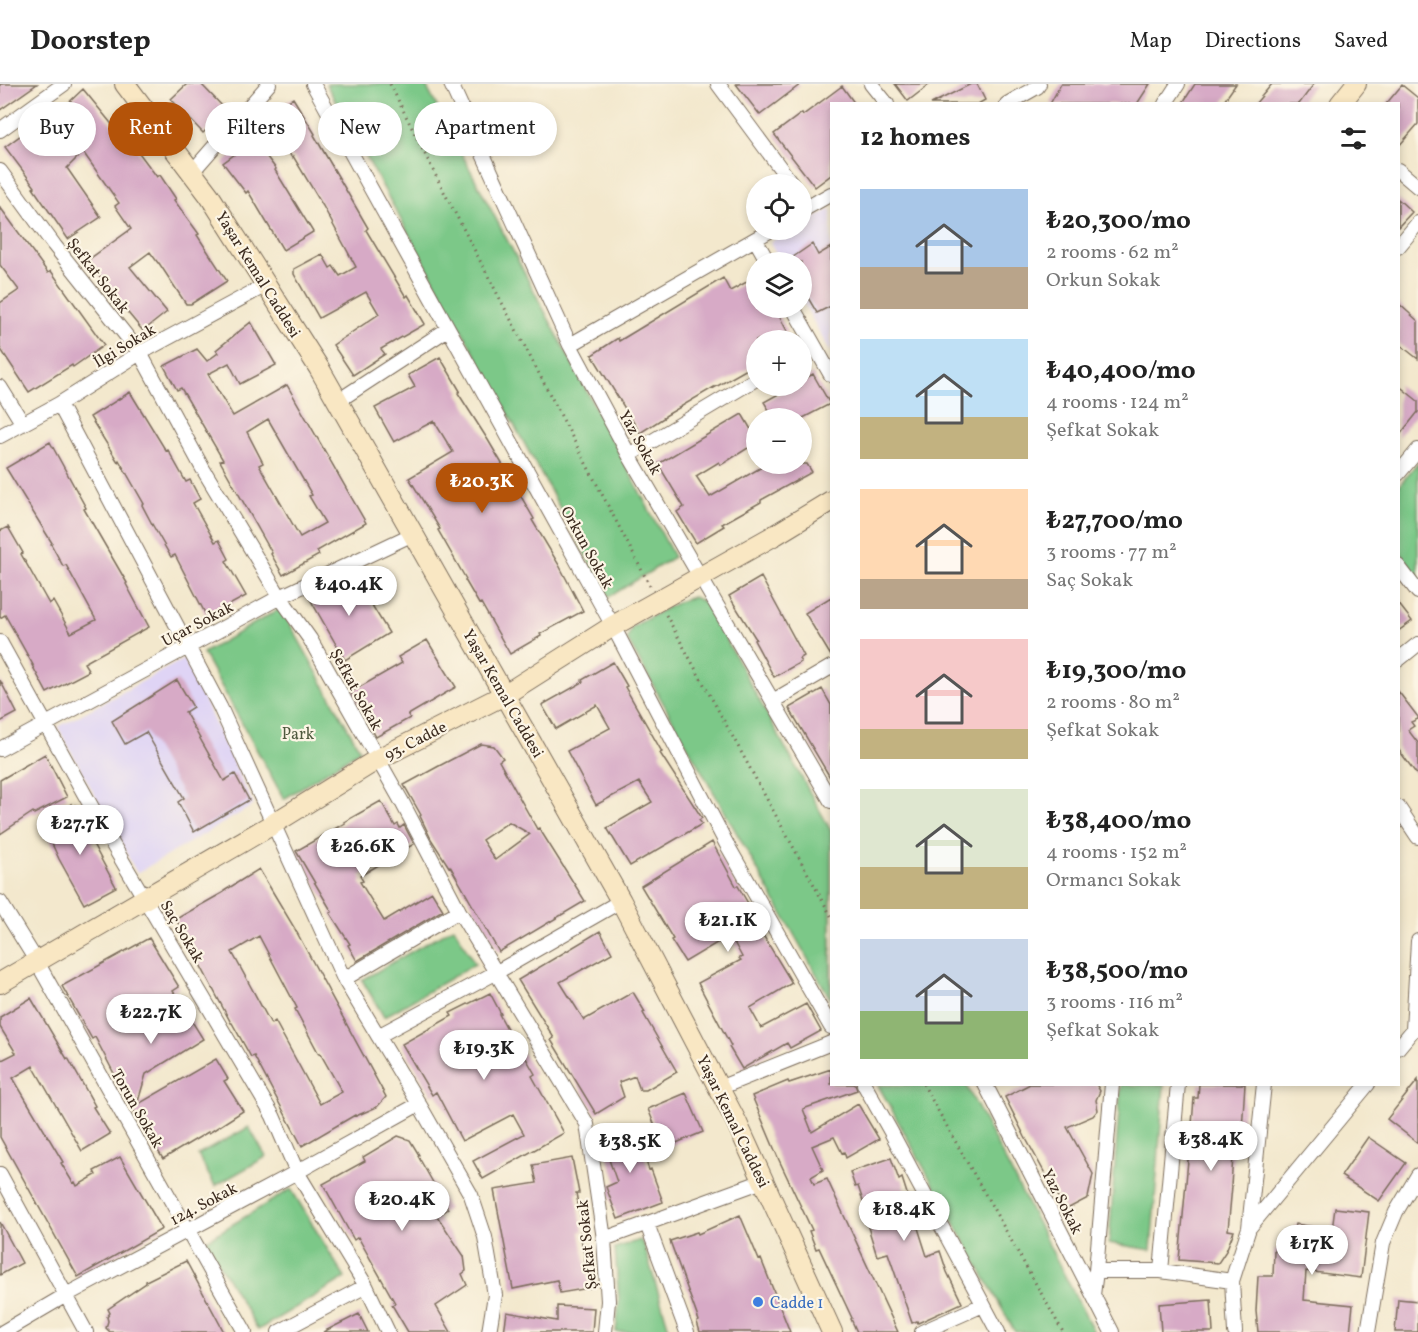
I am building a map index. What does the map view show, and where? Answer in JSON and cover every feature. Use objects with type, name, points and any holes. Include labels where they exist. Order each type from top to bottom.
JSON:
[{"type":"street","points":[[0,130],[64,84]]},
{"type":"street","name":"Yaşar Kemal Caddesi","points":[[125,84],[209,195],[338,401],[621,901],[736,1121],[832,1332]]},
{"type":"street","points":[[192,172],[269,84]]},
{"type":"street","name":"Orkun Sokak","points":[[313,84],[613,626],[726,843],[830,1024]]},
{"type":"street","points":[[718,84],[785,174]]},
{"type":"street","points":[[872,84],[886,102]]},
{"type":"street","points":[[1026,100],[1039,84]]},
{"type":"street","points":[[1166,102],[1178,84]]},
{"type":"street","points":[[1342,102],[1356,84]]},
{"type":"street","name":"Yaz Sokak","points":[[455,85],[570,345],[629,455],[830,799]]},
{"type":"street","name":"Şefkat Sokak","points":[[0,171],[140,353],[203,469],[280,597],[310,639],[378,759],[459,911],[587,1124],[604,1239],[608,1301],[605,1332]]},
{"type":"street","points":[[1400,172],[1418,188]]},
{"type":"street","points":[[812,201],[830,194]]},
{"type":"street","points":[[1400,245],[1418,223]]},
{"type":"street","points":[[570,345],[753,240]]},
{"type":"street","name":"İlgi Sokak","points":[[0,436],[59,404],[140,353],[267,285]]},
{"type":"street","points":[[799,318],[830,373]]},
{"type":"street","points":[[338,401],[448,329]]},
{"type":"street","points":[[629,455],[746,385]]},
{"type":"street","points":[[0,387],[23,424]]},
{"type":"street","points":[[59,404],[220,707],[344,979],[471,1195],[485,1237],[495,1295],[489,1332]]},
{"type":"street","points":[[1400,472],[1418,450]]},
{"type":"street","name":"93. Cadde","points":[[0,983],[273,824],[378,759],[504,695],[613,626],[830,502]]},
{"type":"street","name":"Uçar Sokak","points":[[0,749],[280,597],[413,534]]},
{"type":"street","points":[[1400,569],[1418,592]]},
{"type":"street","name":"Saç Sokak","points":[[0,642],[110,840],[273,1116],[297,1172],[366,1286],[388,1332]]},
{"type":"street","points":[[1400,658],[1418,645]]},
{"type":"street","points":[[773,701],[830,668]]},
{"type":"street","points":[[1400,810],[1418,837]]},
{"type":"street","points":[[378,1036],[497,972],[621,901]]},
{"type":"street","name":"Torun Sokak","points":[[0,902],[37,962],[245,1332]]},
{"type":"street","points":[[344,979],[459,911]]},
{"type":"street","points":[[1400,1046],[1413,1030],[1418,941]]},
{"type":"street","points":[[719,1088],[830,1043]]},
{"type":"street","points":[[865,1086],[998,1332]]},
{"type":"street","name":"Yaz Sokak","points":[[986,1086],[1112,1332]]},
{"type":"street","points":[[1093,1295],[1112,1086]]},
{"type":"street","points":[[1161,1271],[1178,1086]]},
{"type":"street","points":[[1235,1332],[1232,1281],[1250,1228],[1264,1086]]},
{"type":"street","points":[[1250,1228],[1366,1086]]},
{"type":"street","name":"124. Sokak","points":[[3,1332],[66,1295],[419,1104]]},
{"type":"street","points":[[0,1174],[86,1332]]},
{"type":"street","points":[[1368,1332],[1383,1244],[1396,1212],[1417,1180]]},
{"type":"street","points":[[604,1239],[763,1181]]},
{"type":"street","points":[[647,1224],[687,1332]]},
{"type":"street","points":[[1096,1271],[1161,1271],[1232,1281]]},
{"type":"street","points":[[279,1332],[366,1286]]},
{"type":"street","points":[[922,1332],[983,1305]]},
{"type":"path","points":[[390,84],[442,188],[659,601],[830,914]]},
{"type":"path","points":[[924,1086],[1063,1332]]},
{"type":"shaded area","points":[[830,210],[830,351],[812,318],[812,252],[776,252],[770,242],[774,240],[812,240],[812,219]]},
{"type":"shaded area","points":[[184,659],[254,805],[137,873],[58,727]]},
{"type":"green space","points":[[326,84],[425,84],[434,102],[414,102],[414,156],[463,156],[674,557],[609,597],[366,156],[402,156],[402,102],[336,102]]},
{"type":"green space","points":[[1418,462],[1418,578],[1400,552],[1400,484]]},
{"type":"green space","points":[[693,597],[706,603],[830,829],[830,998],[627,639],[632,627],[678,602]]},
{"type":"green space","name":"Park","points":[[281,608],[360,750],[284,799],[203,653]]},
{"type":"green space","points":[[454,927],[475,964],[384,1017],[362,980]]},
{"type":"green space","points":[[879,1086],[967,1086],[1094,1332],[1015,1332]]},
{"type":"green space","points":[[1121,1086],[1164,1086],[1151,1250],[1109,1243]]},
{"type":"green space","points":[[249,1127],[266,1157],[215,1186],[198,1155]]},
{"type":"green space","points":[[291,1189],[345,1278],[258,1330],[205,1241]]},
{"type":"green space","points":[[640,1240],[644,1245],[670,1332],[616,1332],[619,1302],[615,1248]]},
{"type":"building","points":[[0,84],[37,84],[0,110]]},
{"type":"building","points":[[187,84],[201,84],[218,102],[205,102],[205,131],[203,133],[193,122],[193,102],[174,102],[171,99]]},
{"type":"building","points":[[736,84],[801,84],[760,115]]},
{"type":"building","points":[[895,84],[930,84],[908,101]]},
{"type":"building","points":[[971,84],[977,84],[985,100],[982,102],[935,102]]},
{"type":"building","points":[[1061,84],[1150,84],[1138,102],[1051,102]]},
{"type":"building","points":[[1195,84],[1236,84],[1223,102],[1183,102]]},
{"type":"building","points":[[1272,84],[1314,84],[1300,102],[1257,102]]},
{"type":"building","points":[[1402,85],[1418,98],[1418,124],[1400,145],[1400,102],[1388,102]]},
{"type":"building","points":[[842,86],[854,102],[830,102],[830,176],[815,187],[812,183],[812,174],[805,174],[774,134],[802,113],[803,115]]},
{"type":"building","points":[[83,89],[94,102],[69,102]]},
{"type":"building","points":[[96,105],[108,120],[108,156],[141,156],[157,177],[160,175],[227,281],[191,304],[186,304],[150,252],[130,267],[167,312],[143,331],[88,260],[131,229],[115,206],[119,203],[86,156],[96,156]]},
{"type":"building","points":[[306,119],[318,142],[318,156],[326,156],[368,228],[366,230],[425,324],[381,349],[385,354],[353,375],[333,345],[379,314],[366,292],[319,318],[294,274],[294,269],[322,254],[330,268],[333,266],[340,276],[356,267],[293,156],[306,156]]},
{"type":"building","points":[[18,137],[18,156],[79,156],[67,168],[101,217],[68,239],[33,188],[35,187],[5,147]]},
{"type":"building","points":[[232,156],[266,156],[313,232],[283,250],[248,191],[246,193],[223,163]]},
{"type":"building","points":[[1400,201],[1412,212],[1400,225]]},
{"type":"building","points":[[0,207],[48,273],[51,271],[104,345],[73,367],[72,365],[29,392],[0,348],[0,303],[19,290],[0,265]]},
{"type":"building","points":[[812,244],[818,255],[830,248],[830,306],[817,313],[812,305],[812,252],[800,252]]},
{"type":"building","points":[[723,278],[730,291],[746,282],[746,318],[780,318],[786,330],[746,330],[746,370],[640,433],[592,355]]},
{"type":"building","points":[[1400,305],[1418,321],[1418,359],[1400,345]]},
{"type":"building","points":[[251,322],[276,365],[240,384],[229,363],[208,374],[233,416],[287,385],[366,523],[317,551],[319,555],[283,575],[220,461],[223,460],[181,388],[177,390],[164,366],[197,349],[207,361],[218,353],[216,350]],"holes":[[[268,419],[312,495],[309,496],[325,523],[300,537],[259,465],[263,463],[247,432]]]},
{"type":"building","points":[[440,357],[460,391],[458,393],[534,519],[532,520],[583,611],[540,634],[541,636],[510,654],[465,580],[438,530],[440,529],[409,478],[453,452],[434,421],[394,442],[375,408],[415,387],[408,375]]},
{"type":"building","points":[[812,375],[830,404],[812,413],[812,408],[768,408],[764,402],[775,396],[812,396]]},
{"type":"building","points":[[1400,387],[1418,401],[1418,412],[1400,434]]},
{"type":"building","points":[[130,392],[186,482],[190,480],[200,499],[193,503],[215,542],[219,540],[229,559],[226,561],[246,596],[207,617],[175,555],[171,557],[119,460],[118,462],[90,417]]},
{"type":"building","points":[[742,414],[746,421],[746,449],[721,465],[719,462],[696,476],[710,497],[750,474],[808,474],[761,500],[696,543],[677,512],[684,507],[658,464]]},
{"type":"building","points":[[50,442],[149,627],[84,663],[89,671],[47,693],[5,615],[0,618],[0,531],[8,527],[49,604],[53,601],[71,633],[96,620],[66,565],[63,566],[52,543],[6,468]]},
{"type":"building","points":[[353,574],[389,633],[345,660],[310,599]]},
{"type":"building","points":[[761,577],[804,656],[799,659],[801,662],[774,677],[754,640],[756,639],[729,596]]},
{"type":"building","points":[[830,598],[830,654],[805,613]]},
{"type":"building","points":[[1400,606],[1412,621],[1400,630]]},
{"type":"building","points":[[427,640],[456,687],[408,715],[410,718],[376,737],[351,692],[402,663],[398,657]]},
{"type":"building","points":[[613,662],[662,752],[660,753],[702,818],[699,820],[702,824],[630,866],[607,828],[652,802],[639,782],[596,805],[567,751],[610,728],[597,705],[556,729],[542,705]]},
{"type":"building","points":[[0,680],[17,713],[0,722]]},
{"type":"building","points":[[177,680],[193,707],[185,712],[224,781],[235,774],[249,800],[194,832],[178,802],[184,798],[146,732],[125,744],[112,721]]},
{"type":"building","points":[[822,689],[830,703],[830,777],[789,708]]},
{"type":"building","points":[[1400,694],[1418,717],[1411,722],[1414,726],[1408,730],[1418,743],[1418,776],[1400,752]]},
{"type":"building","points":[[481,744],[494,746],[503,758],[499,761],[537,829],[539,828],[585,901],[499,952],[450,866],[431,839],[404,785]],"holes":[[[509,822],[530,834],[495,860],[482,840]]]},
{"type":"building","points":[[45,754],[67,797],[34,814],[33,812],[0,834],[0,780]]},
{"type":"building","points":[[381,801],[395,826],[398,824],[400,828],[404,825],[414,844],[360,876],[363,881],[360,882],[384,921],[432,892],[443,910],[357,961],[348,945],[350,944],[296,851]]},
{"type":"building","points":[[71,804],[72,807],[75,805],[116,887],[84,904],[46,831]]},
{"type":"building","points":[[712,842],[761,926],[758,927],[792,983],[750,1008],[761,1028],[806,1004],[821,1031],[790,1048],[787,1043],[742,1069],[698,983],[741,960],[739,958],[742,957],[730,935],[685,962],[641,886]]},
{"type":"building","points":[[259,869],[295,929],[386,1097],[377,1107],[355,1115],[302,1146],[254,1056],[251,1057],[231,1023],[176,919]],"holes":[[[259,936],[297,1008],[295,1009],[319,1054],[342,1092],[320,1104],[275,1021],[271,1024],[232,952]]]},
{"type":"building","points":[[600,931],[612,953],[560,982],[584,1020],[633,992],[677,1072],[646,1090],[640,1090],[635,1076],[619,1082],[624,1097],[596,1114],[551,1040],[554,1038],[518,980]]},
{"type":"building","points":[[149,938],[179,987],[173,991],[203,1039],[146,1074],[137,1105],[216,1059],[228,1079],[224,1081],[243,1111],[163,1159],[132,1108],[95,1037],[92,1039],[62,986]]},
{"type":"building","points":[[490,993],[521,1054],[523,1053],[535,1074],[532,1076],[564,1133],[483,1179],[473,1161],[524,1134],[513,1114],[462,1141],[436,1092],[432,1095],[402,1044],[452,1016],[450,1013]]},
{"type":"building","points":[[31,998],[68,1058],[95,1106],[93,1107],[110,1134],[82,1151],[33,1066],[13,1078],[63,1162],[61,1163],[77,1186],[96,1175],[94,1171],[120,1157],[162,1229],[78,1277],[0,1137],[0,1056],[2,1060],[16,1053],[0,1027],[0,1017]]},
{"type":"building","points":[[830,1069],[830,1086],[856,1086],[857,1090],[803,1109],[812,1132],[858,1104],[879,1139],[846,1158],[834,1137],[812,1146],[823,1170],[811,1177],[814,1184],[827,1179],[898,1332],[857,1332],[819,1248],[816,1249],[809,1231],[812,1230],[752,1096],[788,1081],[789,1083]]},
{"type":"building","points":[[1418,1080],[1418,1143],[1387,1119]]},
{"type":"building","points":[[1026,1086],[1097,1086],[1100,1091],[1096,1100],[1098,1110],[1093,1116],[1067,1127],[1093,1174],[1088,1198],[1065,1210],[1005,1097]]},
{"type":"building","points":[[1199,1086],[1245,1086],[1242,1130],[1235,1129],[1228,1230],[1234,1231],[1218,1263],[1179,1260],[1194,1098],[1198,1098]]},
{"type":"building","points":[[686,1093],[703,1132],[664,1148],[648,1109]]},
{"type":"building","points":[[634,1126],[663,1202],[618,1219],[606,1187],[617,1182],[601,1137]]},
{"type":"building","points":[[398,1136],[410,1140],[419,1155],[448,1209],[437,1216],[464,1256],[466,1271],[462,1274],[467,1285],[436,1306],[451,1332],[408,1332],[392,1305],[395,1303],[358,1237],[354,1240],[323,1184],[365,1161],[363,1157]]},
{"type":"building","points":[[1368,1137],[1406,1163],[1379,1201],[1341,1176]]},
{"type":"building","points":[[572,1158],[579,1193],[576,1193],[583,1231],[580,1232],[590,1288],[560,1293],[557,1280],[513,1289],[494,1190],[537,1183],[533,1165]]},
{"type":"building","points":[[891,1158],[899,1180],[902,1178],[927,1256],[940,1251],[962,1303],[918,1323],[917,1321],[912,1323],[888,1253],[877,1256],[863,1211],[866,1210],[858,1186],[855,1187],[850,1172]]},
{"type":"building","points":[[1335,1208],[1369,1212],[1361,1278],[1306,1271],[1304,1300],[1353,1305],[1350,1332],[1258,1332],[1256,1311],[1258,1276],[1273,1276],[1274,1250],[1282,1250],[1286,1230],[1294,1230],[1296,1224],[1332,1230]]},
{"type":"building","points":[[740,1215],[759,1260],[761,1259],[790,1332],[700,1332],[697,1322],[699,1321],[670,1241],[697,1232],[698,1234]]},
{"type":"building","points":[[0,1222],[22,1263],[0,1275]]},
{"type":"building","points":[[186,1261],[224,1332],[110,1332],[106,1328],[107,1317],[110,1313],[108,1309],[146,1281]]},
{"type":"building","points":[[1398,1299],[1418,1301],[1418,1332],[1395,1332]]},
{"type":"building","points":[[1211,1300],[1213,1332],[1161,1332],[1159,1304]]},
{"type":"building","points":[[557,1306],[594,1308],[592,1332],[504,1332],[507,1312],[557,1321]]},
{"type":"building","points":[[359,1314],[368,1332],[323,1332]]},
{"type":"place","name":"Cadde 1","points":[[758,1302]]}]
